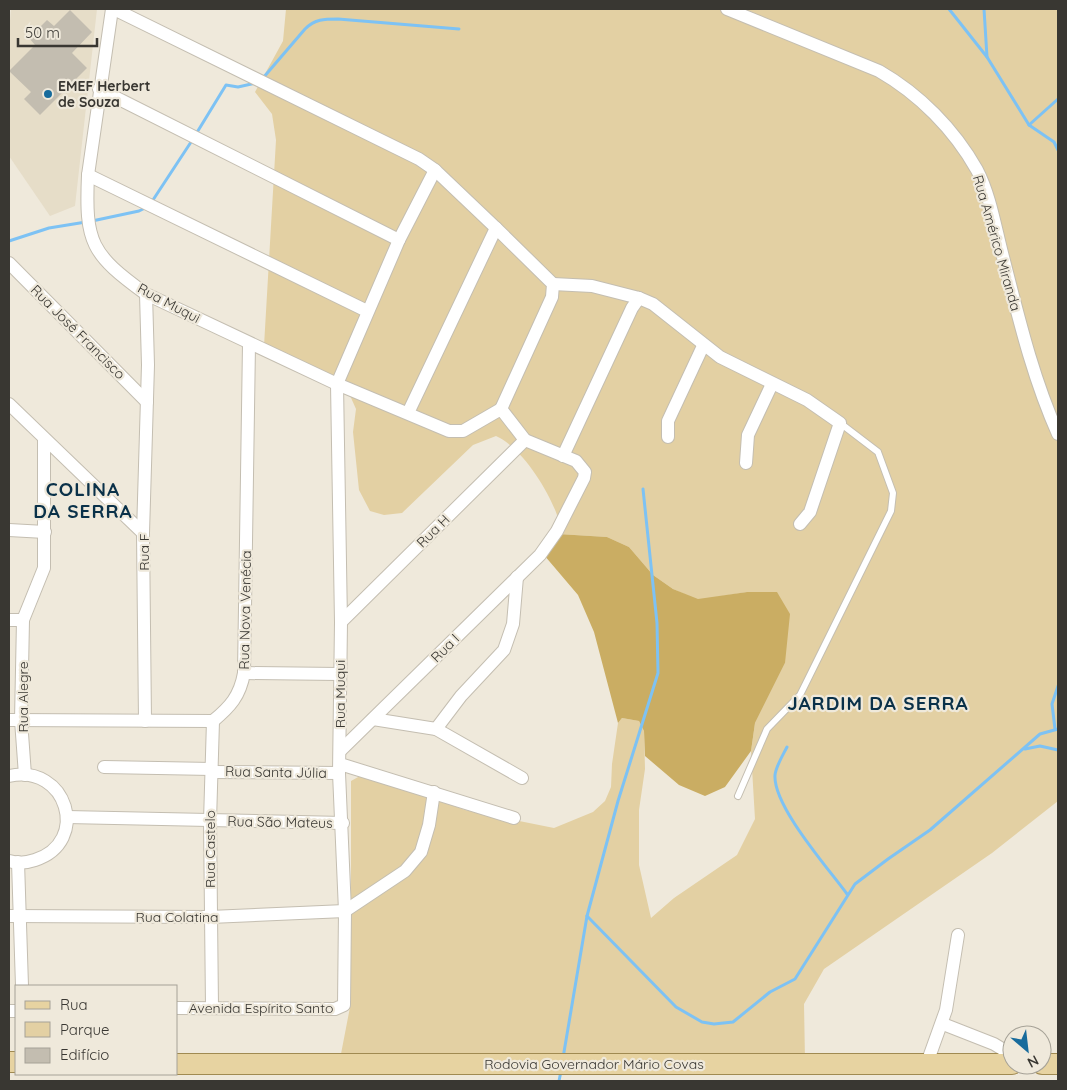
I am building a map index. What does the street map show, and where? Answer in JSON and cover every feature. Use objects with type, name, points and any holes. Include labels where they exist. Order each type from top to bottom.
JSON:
[{"type":"main road","name":"Rodovia Governador Mário Covas","points":[[178,1064],[1002,1064]]},
{"type":"street","name":"Rua Muqui","points":[[113,9],[99,89],[88,176],[88,214],[92,242],[102,258],[118,274],[146,294],[337,384],[449,431],[463,431],[501,409]]},
{"type":"street","points":[[113,9],[419,159],[434,170],[553,284],[592,286],[640,298],[653,304],[703,346],[720,357],[807,400],[840,423],[810,512],[800,524]]},
{"type":"street","name":"Rua Américo Miranda","points":[[726,9],[879,71],[900,83],[932,111],[969,157],[986,192],[1035,376],[1058,434]]},
{"type":"street","points":[[99,89],[399,240]]},
{"type":"street","points":[[337,384],[399,240],[434,170]]},
{"type":"street","points":[[88,176],[367,311]]},
{"type":"street","points":[[408,413],[496,228]]},
{"type":"street","name":"Rua José Francisco","points":[[9,263],[147,402]]},
{"type":"street","points":[[553,284],[552,297],[501,409],[525,440],[563,456],[632,308],[640,298]]},
{"type":"street","name":"Rua F","points":[[145,721],[143,533],[147,402],[146,294]]},
{"type":"street","name":"Rua Nova Venécia","points":[[213,721],[233,703],[238,695],[244,673],[249,344]]},
{"type":"street","points":[[668,437],[668,421],[703,346]]},
{"type":"street","name":"Rua Muqui","points":[[337,384],[342,622],[339,674],[345,911],[344,1005]]},
{"type":"street","points":[[746,463],[748,435],[772,384]]},
{"type":"street","points":[[9,404],[44,440],[143,533]]},
{"type":"street","points":[[9,620],[23,620],[42,576],[44,440]]},
{"type":"street","name":"Rua H","points":[[342,622],[525,440]]},
{"type":"street","name":"Rua I","points":[[341,750],[548,546],[584,478],[583,467],[576,461],[563,456]]},
{"type":"street","points":[[9,530],[44,532]]},
{"type":"street","points":[[436,728],[504,650],[513,624],[517,577]]},
{"type":"street","name":"Rua Alegre","points":[[23,620],[15,720],[25,775]]},
{"type":"street","points":[[244,673],[339,674]]},
{"type":"street","points":[[374,719],[436,728],[522,778]]},
{"type":"street","points":[[15,720],[213,721]]},
{"type":"street","name":"Rua Castelo","points":[[212,1007],[210,821],[213,721]]},
{"type":"street","name":"Rua Santa Júlia","points":[[104,767],[212,770],[340,768],[434,792],[514,818]]},
{"type":"street","points":[[9,776],[34,775],[57,789],[62,796],[67,817],[65,833],[54,851],[46,857],[26,863],[14,862],[15,916],[22,985]]},
{"type":"street","points":[[345,911],[405,871],[421,852],[429,825],[434,792]]},
{"type":"street","name":"Rua São Mateus","points":[[67,817],[343,823]]},
{"type":"street","name":"Rua Colatina","points":[[15,916],[210,917],[345,911]]},
{"type":"street","points":[[926,1063],[943,1024],[958,936]]},
{"type":"street","name":"Avenida Espírito Santo","points":[[178,1008],[335,1009],[344,1005]]},
{"type":"street","points":[[943,1024],[1002,1049]]},
{"type":"lane","points":[[738,796],[767,729],[800,695],[891,511],[893,493],[878,452],[840,423]]},
{"type":"shaded area","name":"EMEF Herbert de Souza","points":[[11,9],[97,9],[75,206],[50,216],[9,156],[9,32]]},
{"type":"shaded area","points":[[558,534],[607,537],[629,547],[653,575],[673,589],[698,599],[747,592],[777,592],[790,614],[785,663],[755,723],[751,751],[725,787],[705,796],[679,785],[645,756],[644,731],[639,721],[622,718],[618,723],[594,632],[578,595],[544,555]]},
{"type":"green space","points":[[286,9],[1058,9],[1058,801],[992,853],[824,969],[804,1004],[805,1060],[340,1059],[351,1002],[351,781],[360,776],[393,784],[465,810],[554,828],[593,812],[605,801],[611,787],[612,764],[618,723],[622,718],[639,721],[644,731],[645,769],[639,810],[639,865],[651,918],[674,898],[737,855],[755,819],[751,751],[755,723],[785,663],[747,592],[698,600],[673,589],[653,575],[629,547],[607,537],[558,534],[557,515],[540,481],[515,449],[496,436],[473,445],[402,513],[384,515],[370,511],[359,490],[353,432],[356,409],[348,391],[264,346],[276,140],[272,114],[255,92],[283,41]]},
{"type":"building","points":[[70,10],[92,32],[72,53],[87,68],[40,115],[24,99],[31,92],[9,71],[35,45],[29,38],[47,20],[54,26]]},
{"type":"waterway","points":[[949,9],[987,57],[1029,125],[1054,142],[1058,150]]},
{"type":"waterway","points":[[984,9],[987,57]]},
{"type":"waterway","points":[[263,78],[305,29],[312,23],[320,20],[338,19],[459,29]]},
{"type":"waterway","points":[[196,134],[226,85],[238,87],[256,83]]},
{"type":"waterway","points":[[1029,125],[1058,99]]},
{"type":"waterway","points":[[151,203],[193,139]]},
{"type":"waterway","points":[[92,221],[139,211],[147,207]]},
{"type":"waterway","points":[[9,241],[49,228],[86,222]]},
{"type":"waterway","points":[[563,1058],[587,916],[618,801],[658,673],[657,623],[643,489]]},
{"type":"waterway","points":[[1055,729],[1052,704],[1058,686]]},
{"type":"waterway","points":[[587,916],[676,1007],[702,1022],[714,1024],[733,1022],[770,992],[795,979],[855,884],[930,830],[1040,734],[1058,729]]},
{"type":"waterway","points":[[1025,749],[1040,746],[1058,750]]},
{"type":"waterway","points":[[787,747],[778,764],[775,775],[777,788],[783,803],[803,836],[847,894]]},
{"type":"waterway","points":[[559,1081],[561,1071]]},
{"type":"place","name":"EMEF Herbert de Souza","points":[[48,94]]},
{"type":"district","name":"COLINA DA SERRA","points":[[83,500]]},
{"type":"district","name":"JARDIM DA SERRA","points":[[878,703]]}]
